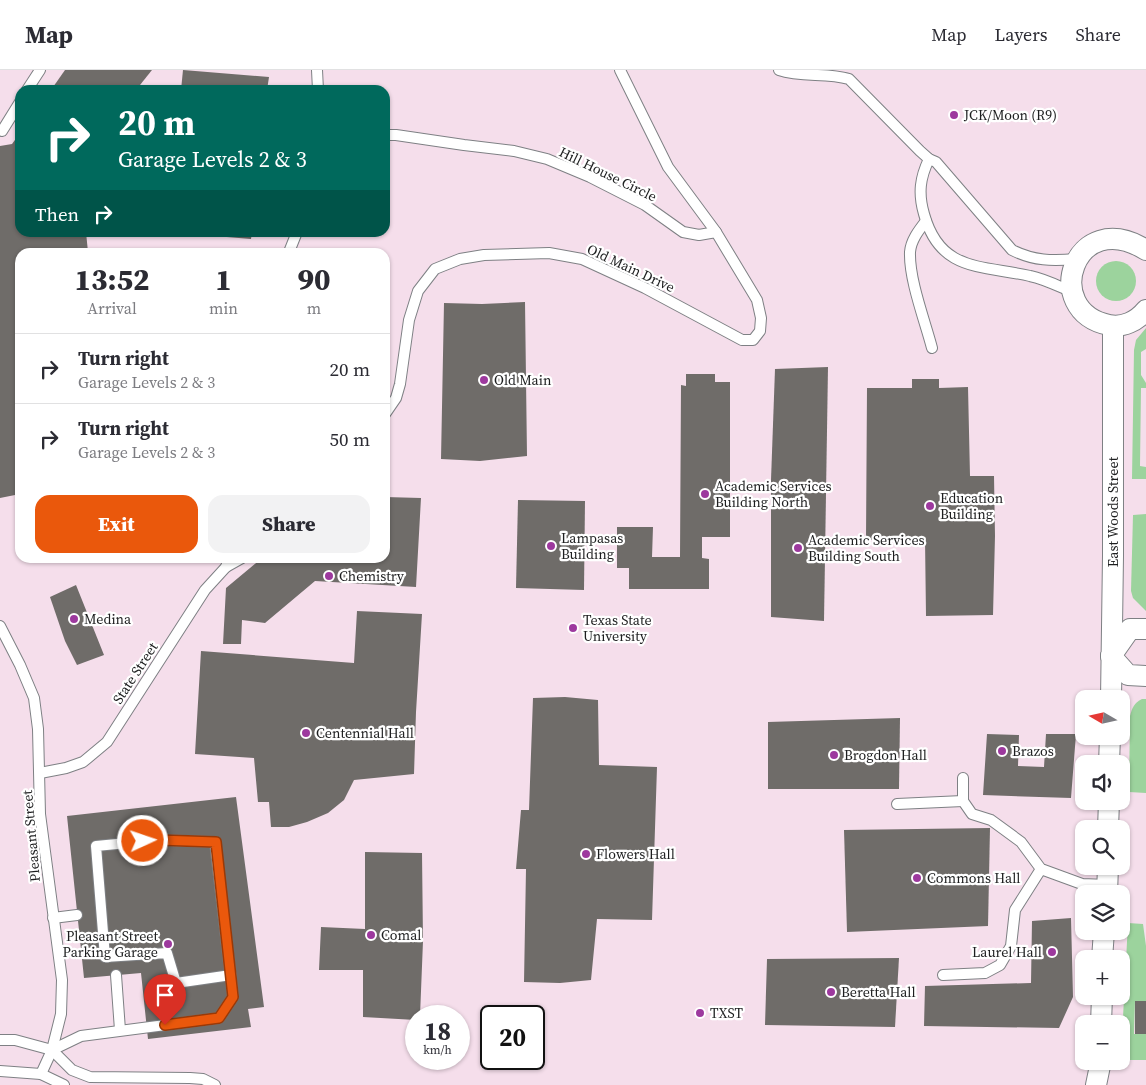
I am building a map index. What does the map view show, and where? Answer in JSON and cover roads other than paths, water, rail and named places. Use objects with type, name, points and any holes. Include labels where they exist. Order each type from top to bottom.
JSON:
[{"type":"street","points":[[1146,250],[1135,243],[1122,240],[1106,240],[1095,243],[1084,250],[1076,259],[1072,270],[1072,292],[1082,311],[1099,323],[1113,326],[1125,324],[1133,321],[1146,310]]},
{"type":"street","name":"East Woods Street","points":[[1111,690],[1113,326]]},
{"type":"street","points":[[1146,629],[1130,629],[1111,656],[1128,676],[1146,676]]},
{"type":"street","points":[[1096,1085],[1099,1070]]},
{"type":"lane","points":[[30,85],[40,70]]},
{"type":"lane","points":[[317,70],[318,85]]},
{"type":"lane","name":"Hill House Circle","points":[[390,135],[514,151],[547,159],[590,177],[645,205],[683,232],[699,235],[716,232],[668,167],[620,70]]},
{"type":"lane","points":[[779,70],[804,75],[833,72],[849,79],[929,159],[936,162],[942,168],[1012,250],[1024,256],[1044,260],[1076,259]]},
{"type":"lane","points":[[2,131],[15,110]]},
{"type":"lane","points":[[929,159],[922,172],[920,201],[926,221],[938,244],[950,257],[965,263],[1047,280],[1072,292]]},
{"type":"lane","points":[[926,221],[916,233],[910,251],[912,274],[932,348]]},
{"type":"lane","name":"Old Main Drive","points":[[390,407],[396,398],[400,384],[409,320],[418,291],[435,269],[460,259],[484,255],[549,253],[582,259],[645,288],[742,340],[754,340],[760,331],[761,318],[758,300],[716,232]]},
{"type":"lane","name":"State Street","points":[[40,773],[66,768],[83,762],[107,742],[206,590],[227,563]]},
{"type":"lane","name":"Pleasant Street","points":[[0,626],[34,698],[38,729],[40,814],[62,980],[61,1014],[52,1050],[41,1074]]},
{"type":"lane","points":[[963,778],[964,802],[972,814],[991,820],[1021,842],[1040,869],[1082,884],[1108,882]]},
{"type":"lane","points":[[897,804],[964,802]]},
{"type":"lane","points":[[52,1050],[81,1036],[219,1018],[233,997],[216,842],[159,840],[96,846],[105,957],[167,952],[176,983],[230,975]]},
{"type":"lane","points":[[943,975],[985,973],[1000,965],[1010,946],[1015,910],[1040,869]]},
{"type":"lane","points":[[54,918],[77,915]]},
{"type":"lane","points":[[116,975],[120,1030]]},
{"type":"lane","points":[[0,1040],[15,1040],[52,1050],[72,1070],[90,1078],[190,1078],[203,1079],[214,1085]]},
{"type":"lane","points":[[0,1071],[41,1074],[64,1085]]},
{"type":"place","name":"JCK/Moon (R9)","points":[[954,115]]},
{"type":"place","name":"Old Main","points":[[484,380]]},
{"type":"place","name":"Academic Services Building North","points":[[705,494]]},
{"type":"place","name":"Education Building","points":[[930,506]]},
{"type":"place","name":"Lampasas Building","points":[[551,546]]},
{"type":"place","name":"Academic Services Building South","points":[[798,548]]},
{"type":"place","name":"Chemistry","points":[[329,576]]},
{"type":"place","name":"Medina","points":[[74,619]]},
{"type":"place","name":"Texas State University","points":[[573,628]]},
{"type":"place","name":"Centennial Hall","points":[[306,733]]},
{"type":"place","name":"Brazos","points":[[1002,751]]},
{"type":"place","name":"Brogdon Hall","points":[[834,755]]},
{"type":"place","name":"Flowers Hall","points":[[586,854]]},
{"type":"place","name":"Commons Hall","points":[[917,878]]},
{"type":"place","name":"Comal","points":[[371,935]]},
{"type":"place","name":"Pleasant Street Parking Garage","points":[[168,944]]},
{"type":"place","name":"Laurel Hall","points":[[1052,952]]},
{"type":"place","name":"Beretta Hall","points":[[831,992]]},
{"type":"place","name":"TXST","points":[[700,1013]]}]
